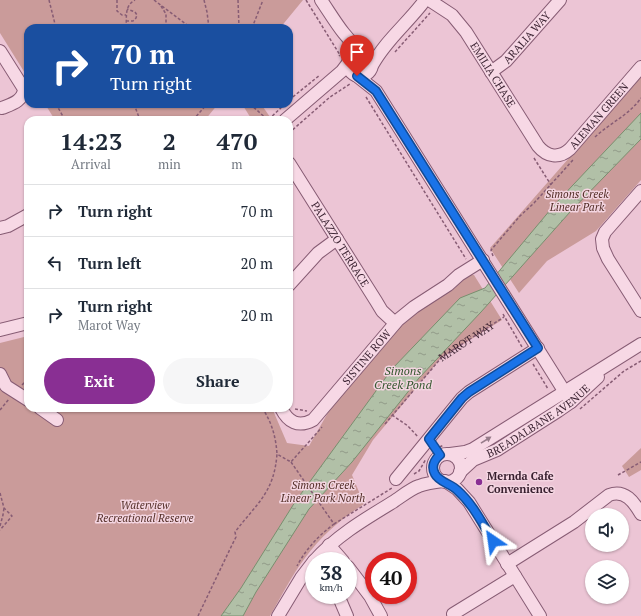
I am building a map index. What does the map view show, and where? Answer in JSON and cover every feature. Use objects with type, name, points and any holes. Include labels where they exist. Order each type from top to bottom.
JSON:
[{"type":"street","points":[[321,0],[342,32],[354,45],[371,57],[376,91],[568,397]]},
{"type":"street","points":[[322,81],[354,80],[369,73],[390,39],[408,21],[425,0]]},
{"type":"street","name":"EMILIA CHASE","points":[[428,0],[445,10],[459,22],[538,146],[542,151],[551,156]]},
{"type":"street","name":"ARALIA WAY","points":[[491,72],[506,61],[560,0]]},
{"type":"street","points":[[342,32],[347,50],[346,65],[354,80],[376,91]]},
{"type":"street","points":[[289,116],[322,81],[346,65],[352,54],[355,52],[364,52],[390,39]]},
{"type":"street","points":[[0,51],[21,82],[24,89],[24,93],[19,100],[13,104],[1,108]]},
{"type":"street","name":"ALEMAN GREEN","points":[[551,156],[562,155],[570,149],[641,68]]},
{"type":"street","name":"PALAZZO TERRACE","points":[[293,169],[379,306],[395,323]]},
{"type":"street","points":[[641,191],[604,232],[602,240],[603,248],[608,259],[641,311]]},
{"type":"street","points":[[0,228],[8,226],[24,217]]},
{"type":"street","points":[[293,280],[318,253],[337,239]]},
{"type":"street","name":"SISTINE ROW","points":[[283,412],[286,417],[297,424],[303,424],[313,420],[406,312],[448,285],[458,275],[468,261],[484,263]]},
{"type":"street","name":"SISTINE ROW","points":[[458,275],[484,263]]},
{"type":"street","points":[[0,330],[24,324]]},
{"type":"street","name":"BREADALBANE AVENUE","points":[[444,481],[454,480],[473,460],[497,450],[610,364],[641,344]]},
{"type":"street","points":[[419,486],[427,476],[435,451],[462,398],[538,348]]},
{"type":"street","points":[[0,374],[6,386],[24,397]]},
{"type":"street","name":"BREADALBANE AVENUE","points":[[435,451],[465,452],[568,397]]},
{"type":"street","points":[[46,412],[57,420]]},
{"type":"street","points":[[435,451],[458,459],[461,467],[460,472],[469,502]]},
{"type":"street","points":[[435,451],[434,473],[440,480],[456,489],[469,502],[540,616]]},
{"type":"street","points":[[396,482],[435,451]]},
{"type":"street","points":[[324,552],[330,545],[360,522],[419,486],[431,482],[444,481]]},
{"type":"street","points":[[507,564],[574,522],[613,493],[625,496],[632,500],[641,514]]},
{"type":"street","points":[[330,545],[336,552]]},
{"type":"street","points":[[453,614],[515,576]]},
{"type":"street","points":[[278,616],[305,577]]},
{"type":"street","points":[[357,579],[370,596],[381,616]]},
{"type":"street","points":[[342,604],[347,616]]},
{"type":"path","points":[[48,0],[55,24]]},
{"type":"path","points":[[117,0],[117,11],[122,15],[126,15]]},
{"type":"path","points":[[127,10],[135,12],[137,15],[134,21],[126,22],[126,15],[127,10],[135,0]]},
{"type":"path","points":[[154,0],[186,24]]},
{"type":"path","points":[[204,0],[208,24]]},
{"type":"path","points":[[238,0],[239,24]]},
{"type":"path","points":[[254,24],[263,0]]},
{"type":"path","points":[[306,0],[340,55],[338,63],[346,65]]},
{"type":"path","points":[[159,3],[166,14],[166,24]]},
{"type":"path","points":[[391,55],[407,40],[430,12],[433,14]]},
{"type":"path","points":[[293,129],[330,97],[354,80]]},
{"type":"path","points":[[293,98],[322,81]]},
{"type":"path","points":[[363,92],[468,261]]},
{"type":"path","points":[[594,138],[633,108],[641,98]]},
{"type":"path","points":[[196,116],[204,108]]},
{"type":"path","points":[[254,108],[264,116]]},
{"type":"path","points":[[272,116],[280,108]]},
{"type":"path","points":[[531,153],[551,185]]},
{"type":"path","points":[[484,263],[494,264],[491,250],[520,216],[574,160]]},
{"type":"path","points":[[502,311],[504,317],[549,389],[545,392]]},
{"type":"path","name":"MAROT WAY","points":[[385,424],[442,357],[504,317]]},
{"type":"path","points":[[198,616],[232,547],[236,537],[236,532],[263,499],[270,485],[276,467],[277,454],[274,430],[264,412]]},
{"type":"path","points":[[392,415],[416,433],[435,451],[419,471],[414,474]]},
{"type":"path","points":[[291,462],[324,424]]},
{"type":"path","points":[[277,454],[291,462],[334,524]]},
{"type":"path","points":[[618,475],[641,462]]},
{"type":"path","points":[[326,531],[396,482]]},
{"type":"path","points":[[0,493],[4,508],[4,515],[0,526]]},
{"type":"path","points":[[0,530],[12,516],[4,508]]},
{"type":"green space","points":[[0,0],[303,0],[283,24],[24,24],[24,72],[0,33]]},
{"type":"green space","name":"Simons Creek Linear Park","points":[[641,76],[641,180],[596,231],[547,261],[519,293],[490,248]]},
{"type":"green space","points":[[48,108],[215,108],[208,116],[52,116]]},
{"type":"green space","points":[[244,108],[264,108],[269,116],[250,116]]},
{"type":"green space","name":"Waterview Recreational Reserve","points":[[466,275],[474,275],[502,320],[441,358],[373,440],[352,475],[364,504],[332,528],[310,552],[305,552],[305,558],[270,616],[0,616],[0,343],[24,337],[24,412],[274,412],[287,443],[309,446],[330,409],[407,318],[455,288]]},
{"type":"green space","points":[[641,448],[641,470],[629,477],[622,466]]},
{"type":"water","name":"Simons Creek Pond","points":[[641,113],[641,139],[570,212],[481,312],[419,378],[352,462],[309,509],[256,592],[243,616],[221,616],[241,588],[295,502],[392,369],[460,298],[485,288],[556,203]]},
{"type":"place","name":"Mernda Cafe Convenience","points":[[479,482]]},
{"type":"route","points":[[357,76],[376,91],[538,348],[469,392],[444,419],[429,439],[440,455],[433,465],[436,477],[453,486],[469,502],[493,541]]},
{"type":"park label","name":"Simons Creek Linear Park North","points":[[323,491]]}]
